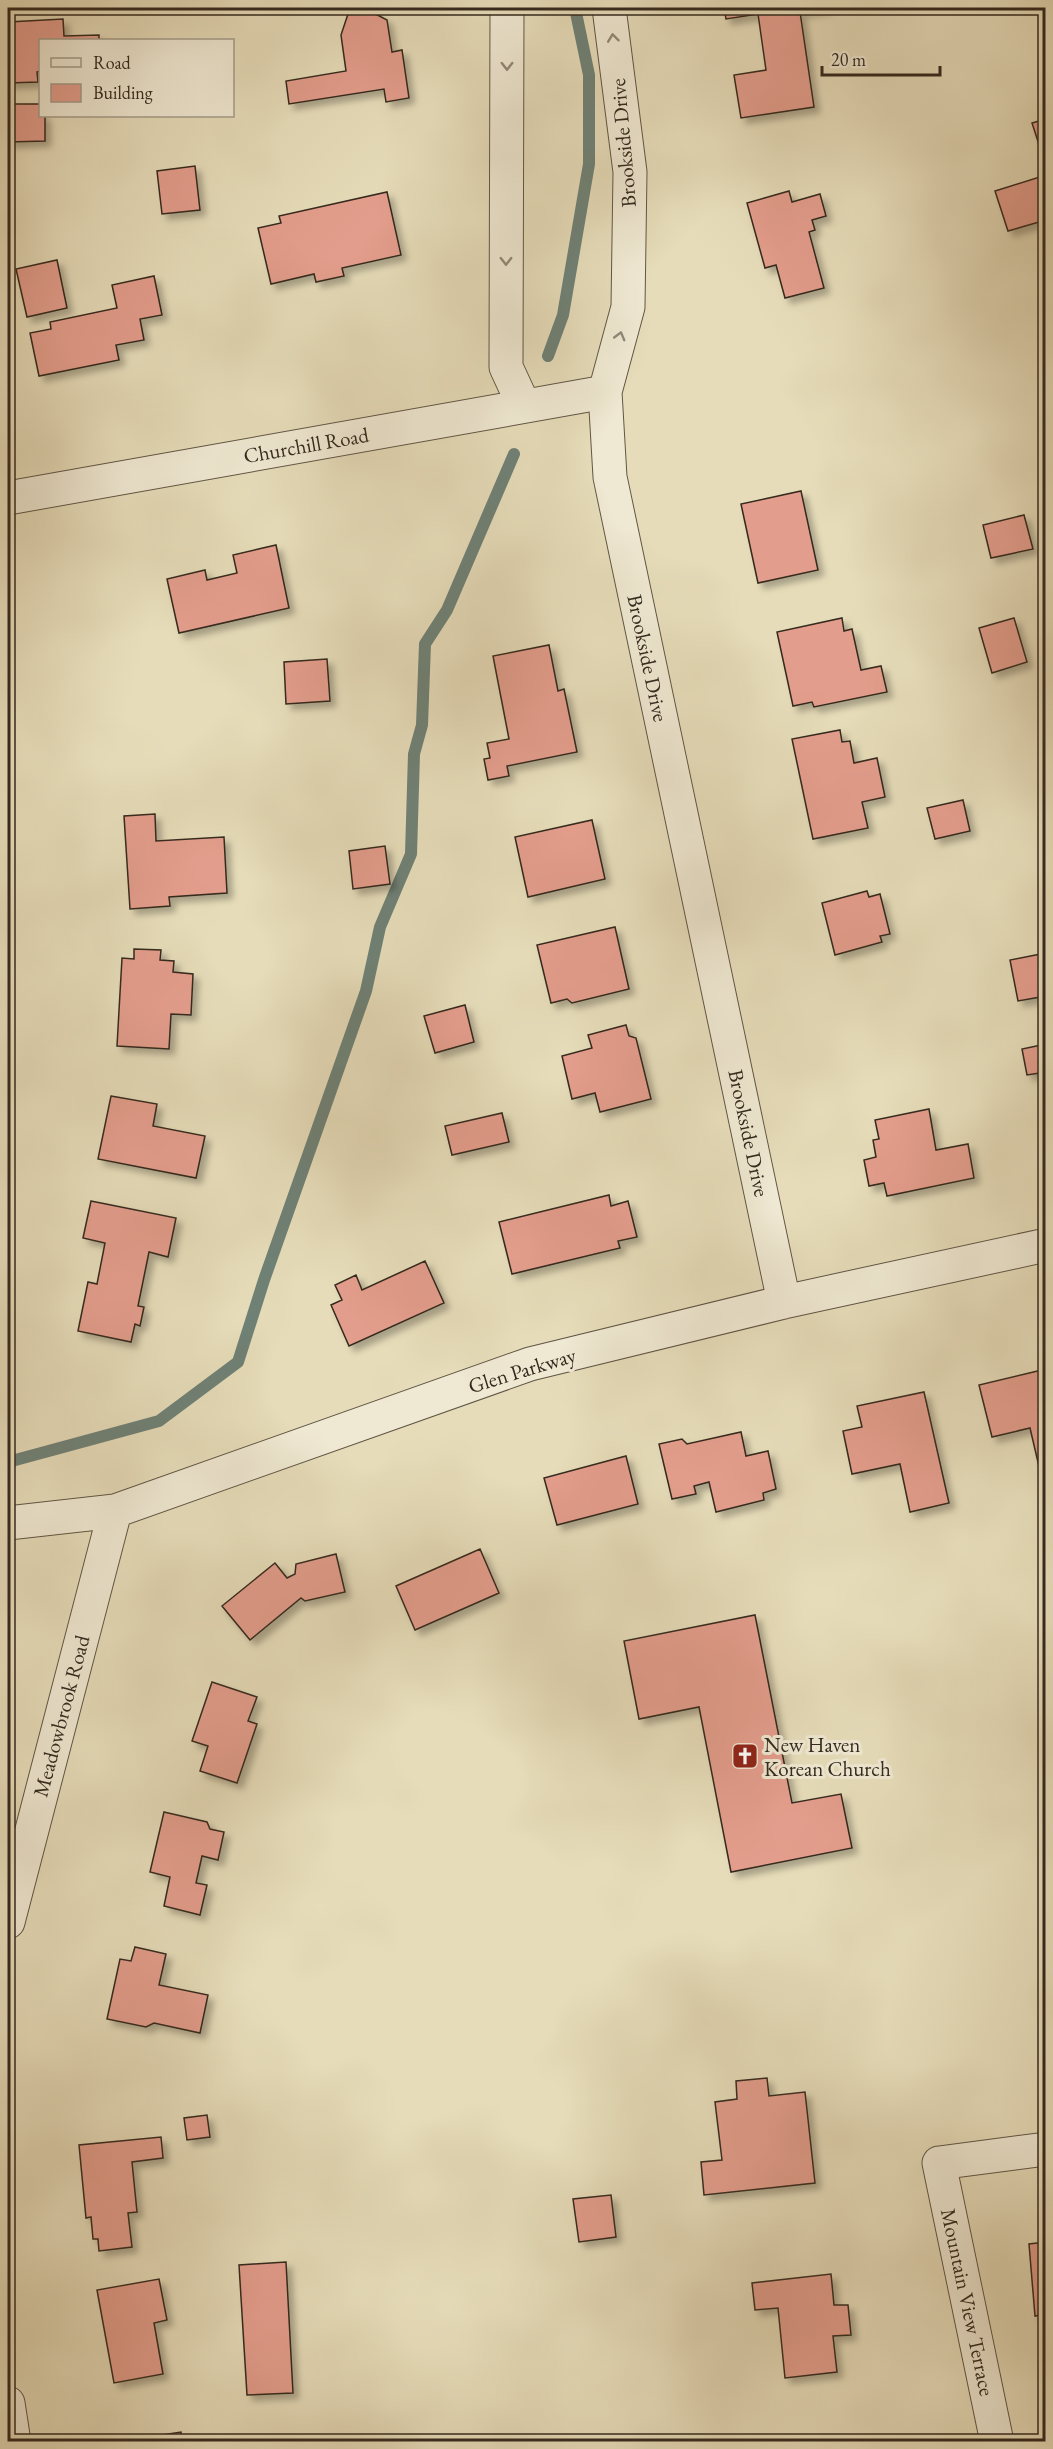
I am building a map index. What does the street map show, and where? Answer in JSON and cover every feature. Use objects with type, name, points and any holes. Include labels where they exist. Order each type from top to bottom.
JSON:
[{"type":"street","points":[[507,8],[506,367],[524,406]]},
{"type":"street","name":"Brookside Drive","points":[[609,8],[630,172],[628,307],[605,392],[610,477],[784,1302]]},
{"type":"street","name":"Churchill Road","points":[[8,498],[605,392]]},
{"type":"street","name":"Glen Parkway","points":[[8,1523],[115,1511],[530,1364],[784,1302],[1046,1245]]},
{"type":"street","name":"Meadowbrook Road","points":[[8,1922],[115,1511]]},
{"type":"street","name":"Mountain View Terrace","points":[[997,2442],[939,2163],[1046,2149]]},
{"type":"street","points":[[8,2403],[14,2442]]},
{"type":"building","points":[[724,8],[829,8],[800,12],[814,107],[741,118],[734,75],[766,70],[758,14],[726,19]]},
{"type":"building","points":[[370,11],[387,20],[392,52],[402,50],[409,98],[386,102],[384,89],[289,104],[286,81],[346,71],[341,35],[348,14]]},
{"type":"building","points":[[63,19],[64,36],[99,35],[99,39],[39,39],[38,82],[8,83],[8,22]]},
{"type":"building","points":[[8,104],[39,104],[39,117],[45,117],[45,141],[8,142]]},
{"type":"building","points":[[1046,119],[1046,166],[1032,123]]},
{"type":"building","points":[[195,166],[200,210],[162,214],[157,171]]},
{"type":"building","points":[[1046,175],[1046,220],[1008,231],[995,191]]},
{"type":"building","points":[[789,191],[792,202],[820,194],[826,216],[812,220],[815,230],[809,232],[824,288],[785,298],[776,265],[765,268],[747,203]]},
{"type":"building","points":[[387,192],[401,255],[342,268],[344,276],[316,282],[314,274],[271,284],[258,228],[281,223],[279,216]]},
{"type":"building","points":[[57,260],[67,308],[27,317],[16,269]]},
{"type":"building","points":[[154,276],[162,315],[140,319],[144,340],[116,345],[119,360],[39,376],[30,333],[51,329],[50,322],[117,308],[112,285]]},
{"type":"building","points":[[801,491],[818,570],[758,583],[741,504]]},
{"type":"building","points":[[1024,515],[1033,549],[991,558],[983,525]]},
{"type":"building","points":[[276,545],[289,608],[179,633],[167,579],[205,570],[207,580],[237,573],[233,555]]},
{"type":"building","points":[[842,618],[844,631],[852,629],[861,670],[881,666],[887,692],[814,707],[812,702],[793,706],[777,632]]},
{"type":"building","points":[[1014,618],[1027,662],[992,673],[979,628]]},
{"type":"building","points":[[549,645],[558,691],[564,689],[577,752],[507,766],[509,776],[488,780],[484,759],[490,758],[487,743],[509,739],[493,656]]},
{"type":"building","points":[[327,659],[330,701],[286,704],[284,662]]},
{"type":"building","points":[[840,730],[842,742],[850,741],[854,763],[877,758],[885,797],[862,802],[868,828],[813,839],[792,739]]},
{"type":"building","points":[[963,800],[970,831],[935,839],[927,808]]},
{"type":"building","points":[[155,814],[156,841],[224,837],[227,893],[169,897],[170,906],[130,909],[124,816]]},
{"type":"building","points":[[592,820],[605,879],[528,897],[515,837]]},
{"type":"building","points":[[385,846],[390,884],[353,889],[349,851]]},
{"type":"building","points":[[867,891],[869,897],[880,894],[890,934],[880,936],[882,942],[835,955],[822,903]]},
{"type":"building","points":[[615,927],[629,989],[572,1003],[567,999],[551,1003],[537,945]]},
{"type":"building","points":[[134,949],[161,950],[160,960],[174,961],[173,972],[193,974],[191,1015],[171,1014],[169,1049],[117,1046],[122,958],[134,959]]},
{"type":"building","points":[[1046,953],[1046,996],[1018,1001],[1010,960]]},
{"type":"building","points":[[465,1005],[474,1042],[435,1053],[424,1016]]},
{"type":"building","points":[[626,1025],[629,1036],[636,1038],[651,1099],[600,1112],[595,1093],[572,1099],[562,1056],[592,1048],[588,1035]]},
{"type":"building","points":[[1046,1044],[1046,1072],[1027,1075],[1022,1049]]},
{"type":"building","points":[[111,1096],[157,1104],[153,1126],[205,1136],[196,1178],[98,1159]]},
{"type":"building","points":[[929,1109],[936,1150],[968,1144],[974,1178],[887,1196],[884,1183],[869,1186],[864,1160],[876,1157],[873,1140],[879,1139],[875,1120]]},
{"type":"building","points":[[502,1113],[509,1142],[452,1155],[445,1126]]},
{"type":"building","points":[[609,1195],[611,1206],[628,1201],[637,1237],[618,1241],[620,1248],[512,1274],[499,1222]]},
{"type":"building","points":[[91,1201],[176,1218],[168,1257],[149,1252],[138,1306],[144,1307],[140,1326],[135,1324],[131,1342],[78,1331],[88,1282],[97,1284],[105,1243],[83,1238]]},
{"type":"building","points":[[425,1261],[444,1303],[349,1346],[331,1305],[342,1300],[335,1285],[356,1275],[362,1290]]},
{"type":"building","points":[[1046,1369],[1046,1488],[1044,1488],[1030,1428],[992,1437],[979,1385]]},
{"type":"building","points":[[924,1392],[949,1503],[910,1512],[900,1464],[852,1474],[843,1431],[862,1427],[857,1406]]},
{"type":"building","points":[[741,1432],[746,1456],[768,1451],[776,1489],[763,1493],[764,1500],[716,1512],[709,1482],[694,1486],[696,1494],[672,1499],[659,1444],[682,1439],[687,1444]]},
{"type":"building","points":[[626,1456],[638,1504],[557,1525],[544,1478]]},
{"type":"building","points":[[480,1549],[499,1593],[415,1630],[396,1586]]},
{"type":"building","points":[[336,1554],[345,1592],[305,1601],[301,1598],[250,1640],[222,1606],[275,1563],[287,1578],[295,1574],[296,1564]]},
{"type":"building","name":"New Haven Korean Church","points":[[755,1615],[792,1803],[841,1794],[852,1848],[731,1872],[699,1707],[639,1719],[624,1641]]},
{"type":"building","points":[[212,1682],[257,1697],[248,1721],[257,1724],[237,1783],[200,1771],[208,1746],[192,1741]]},
{"type":"building","points":[[164,1812],[207,1822],[210,1829],[224,1832],[218,1860],[202,1856],[196,1883],[207,1885],[200,1915],[164,1906],[170,1877],[150,1872]]},
{"type":"building","points":[[135,1947],[166,1954],[159,1985],[208,1995],[200,2033],[154,2023],[146,2027],[107,2019],[120,1959],[131,1961]]},
{"type":"building","points":[[767,2078],[769,2096],[805,2092],[815,2183],[704,2195],[701,2162],[722,2160],[715,2102],[737,2099],[736,2081]]},
{"type":"building","points":[[207,2115],[210,2137],[187,2140],[184,2118]]},
{"type":"building","points":[[161,2137],[163,2158],[132,2162],[137,2212],[128,2213],[132,2247],[99,2251],[98,2239],[93,2239],[91,2217],[86,2218],[79,2145]]},
{"type":"building","points":[[611,2195],[616,2237],[579,2242],[573,2199]]},
{"type":"building","points":[[1046,2242],[1046,2314],[1035,2316],[1029,2244]]},
{"type":"building","points":[[286,2262],[293,2393],[247,2395],[239,2265]]},
{"type":"building","points":[[831,2274],[834,2305],[848,2305],[851,2335],[833,2336],[837,2372],[785,2378],[778,2308],[755,2310],[752,2283]]},
{"type":"building","points":[[159,2279],[167,2320],[154,2323],[163,2374],[114,2383],[97,2290]]},
{"type":"building","points":[[181,2432],[182,2442],[135,2442],[134,2439]]},
{"type":"waterway","points":[[548,356],[563,315],[589,164],[589,75],[575,8]]},
{"type":"waterway","points":[[8,1462],[159,1421],[238,1362],[264,1280],[366,991],[380,927],[411,854],[414,754],[422,725],[425,644],[447,610],[514,454]]},
{"type":"place","name":"New Haven Korean Church","points":[[745,1756]]}]
